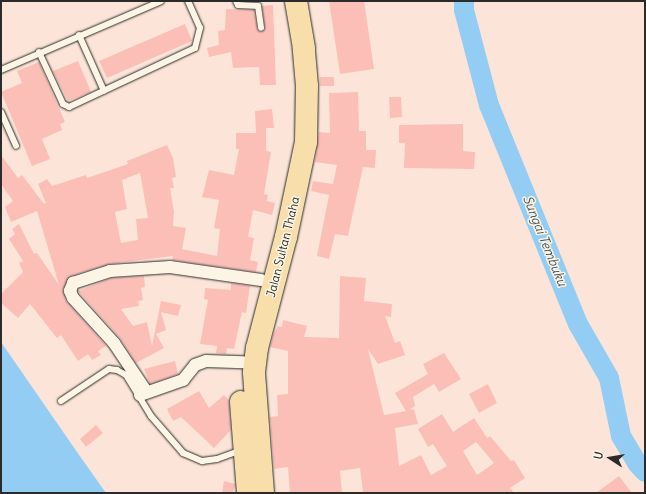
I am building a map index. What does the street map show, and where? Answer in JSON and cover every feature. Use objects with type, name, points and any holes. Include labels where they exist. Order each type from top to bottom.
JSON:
[{"type":"highway","name":"Jalan Sultan Thaha","points":[[248,493],[254,372],[257,348],[280,236],[294,114],[291,49],[284,1]]},
{"type":"highway","name":"Jalan Sultan Thaha","points":[[263,493],[251,448],[241,392],[243,362],[244,348],[261,280],[280,236],[302,167],[307,115],[304,48],[296,1]]},
{"type":"street","points":[[243,362],[206,361],[196,366],[183,380],[143,393],[114,343],[73,298],[70,291],[73,283],[110,271],[170,267],[261,280]]},
{"type":"lane","points":[[1,70],[39,52],[161,1]]},
{"type":"lane","points":[[39,52],[65,106],[70,107],[195,48],[200,28],[188,1]]},
{"type":"lane","points":[[236,1],[238,5],[258,6],[261,28]]},
{"type":"lane","points":[[79,36],[104,91]]},
{"type":"lane","points":[[1,112],[16,146]]},
{"type":"lane","points":[[60,401],[109,368],[126,375],[143,393],[151,416],[183,453],[202,461],[217,460],[251,448]]},
{"type":"water","points":[[1,342],[77,452],[106,493],[1,493]]},
{"type":"building","points":[[329,1],[364,1],[374,69],[340,74]]},
{"type":"building","points":[[273,5],[276,85],[260,85],[259,67],[233,68],[231,52],[209,57],[207,48],[219,45],[218,31],[225,30],[226,9],[254,10],[257,29],[261,32],[265,28],[262,6]]},
{"type":"building","points":[[185,24],[192,41],[107,78],[99,61]]},
{"type":"building","points":[[78,61],[91,92],[68,101],[53,71]]},
{"type":"building","points":[[39,62],[65,122],[60,124],[62,130],[42,139],[50,159],[32,166],[1,92],[22,83],[17,71]]},
{"type":"building","points":[[320,77],[334,77],[334,86],[320,86]]},
{"type":"building","points":[[358,92],[359,131],[366,131],[366,150],[376,150],[375,168],[363,167],[348,236],[335,234],[329,259],[317,256],[329,195],[311,191],[313,181],[333,184],[337,165],[315,162],[319,132],[330,133],[329,93]]},
{"type":"building","points":[[389,97],[401,97],[402,117],[390,118]]},
{"type":"building","points":[[272,109],[274,128],[266,128],[266,151],[271,152],[264,194],[268,195],[267,201],[275,203],[272,215],[253,210],[248,237],[254,238],[250,260],[258,262],[256,272],[172,260],[173,256],[109,264],[70,276],[63,289],[66,301],[106,346],[98,351],[101,355],[92,360],[88,354],[78,361],[61,335],[57,338],[30,304],[18,318],[1,303],[1,294],[23,272],[19,263],[23,261],[9,239],[15,234],[12,229],[19,224],[34,254],[37,253],[59,285],[37,211],[11,222],[5,207],[13,201],[1,184],[1,155],[18,178],[22,175],[44,204],[46,203],[38,184],[47,179],[52,186],[86,175],[87,178],[128,164],[127,161],[167,145],[173,158],[176,177],[172,178],[174,188],[170,188],[174,212],[173,226],[186,228],[182,249],[217,256],[220,229],[214,228],[219,200],[202,197],[209,170],[234,175],[239,149],[236,149],[236,133],[256,133],[255,111]],"holes":[[[140,173],[148,218],[136,219],[138,240],[121,243],[115,212],[127,209],[122,180]]]},
{"type":"building","points":[[463,124],[463,151],[475,152],[474,169],[404,168],[405,143],[399,143],[399,125]]},
{"type":"building","points":[[144,276],[145,287],[141,288],[143,300],[138,301],[139,306],[121,309],[133,326],[147,322],[152,346],[161,301],[181,305],[178,316],[161,312],[166,330],[156,334],[164,348],[136,363],[120,338],[78,291],[111,278]]},
{"type":"building","points":[[340,276],[366,278],[364,301],[392,304],[391,317],[385,316],[395,343],[400,341],[405,355],[378,364],[368,349],[384,415],[406,411],[395,393],[428,374],[423,364],[444,353],[461,379],[439,392],[434,384],[413,397],[415,406],[409,410],[414,409],[418,424],[395,428],[399,466],[421,455],[431,475],[447,466],[433,444],[428,447],[418,429],[442,414],[453,432],[474,418],[487,438],[490,436],[511,461],[514,460],[525,478],[510,488],[514,493],[363,493],[360,468],[340,471],[342,493],[290,493],[288,467],[274,469],[270,417],[278,416],[277,395],[288,394],[288,351],[270,347],[274,333],[278,326],[282,327],[283,320],[307,326],[304,337],[339,338]],"holes":[[[476,442],[494,463],[477,475],[463,451]]]},
{"type":"building","points":[[231,283],[250,286],[246,313],[242,312],[234,349],[227,348],[226,354],[216,353],[217,346],[200,344],[208,300],[204,299],[205,288],[231,290]]},
{"type":"building","points":[[175,361],[178,374],[150,384],[144,369]]},
{"type":"building","points":[[488,384],[497,403],[479,413],[469,394]]},
{"type":"building","points":[[199,391],[209,408],[224,395],[229,400],[231,430],[214,448],[181,417],[173,421],[167,409]]},
{"type":"building","points":[[96,425],[103,433],[86,447],[80,439]]},
{"type":"building","points":[[619,476],[632,493],[596,493]]},
{"type":"building","points":[[224,481],[235,484],[233,493],[222,493]]},
{"type":"waterway","name":"Sungai Tembuku","points":[[464,1],[464,10],[489,105],[578,324],[609,378],[621,436],[637,463],[645,472]]}]
